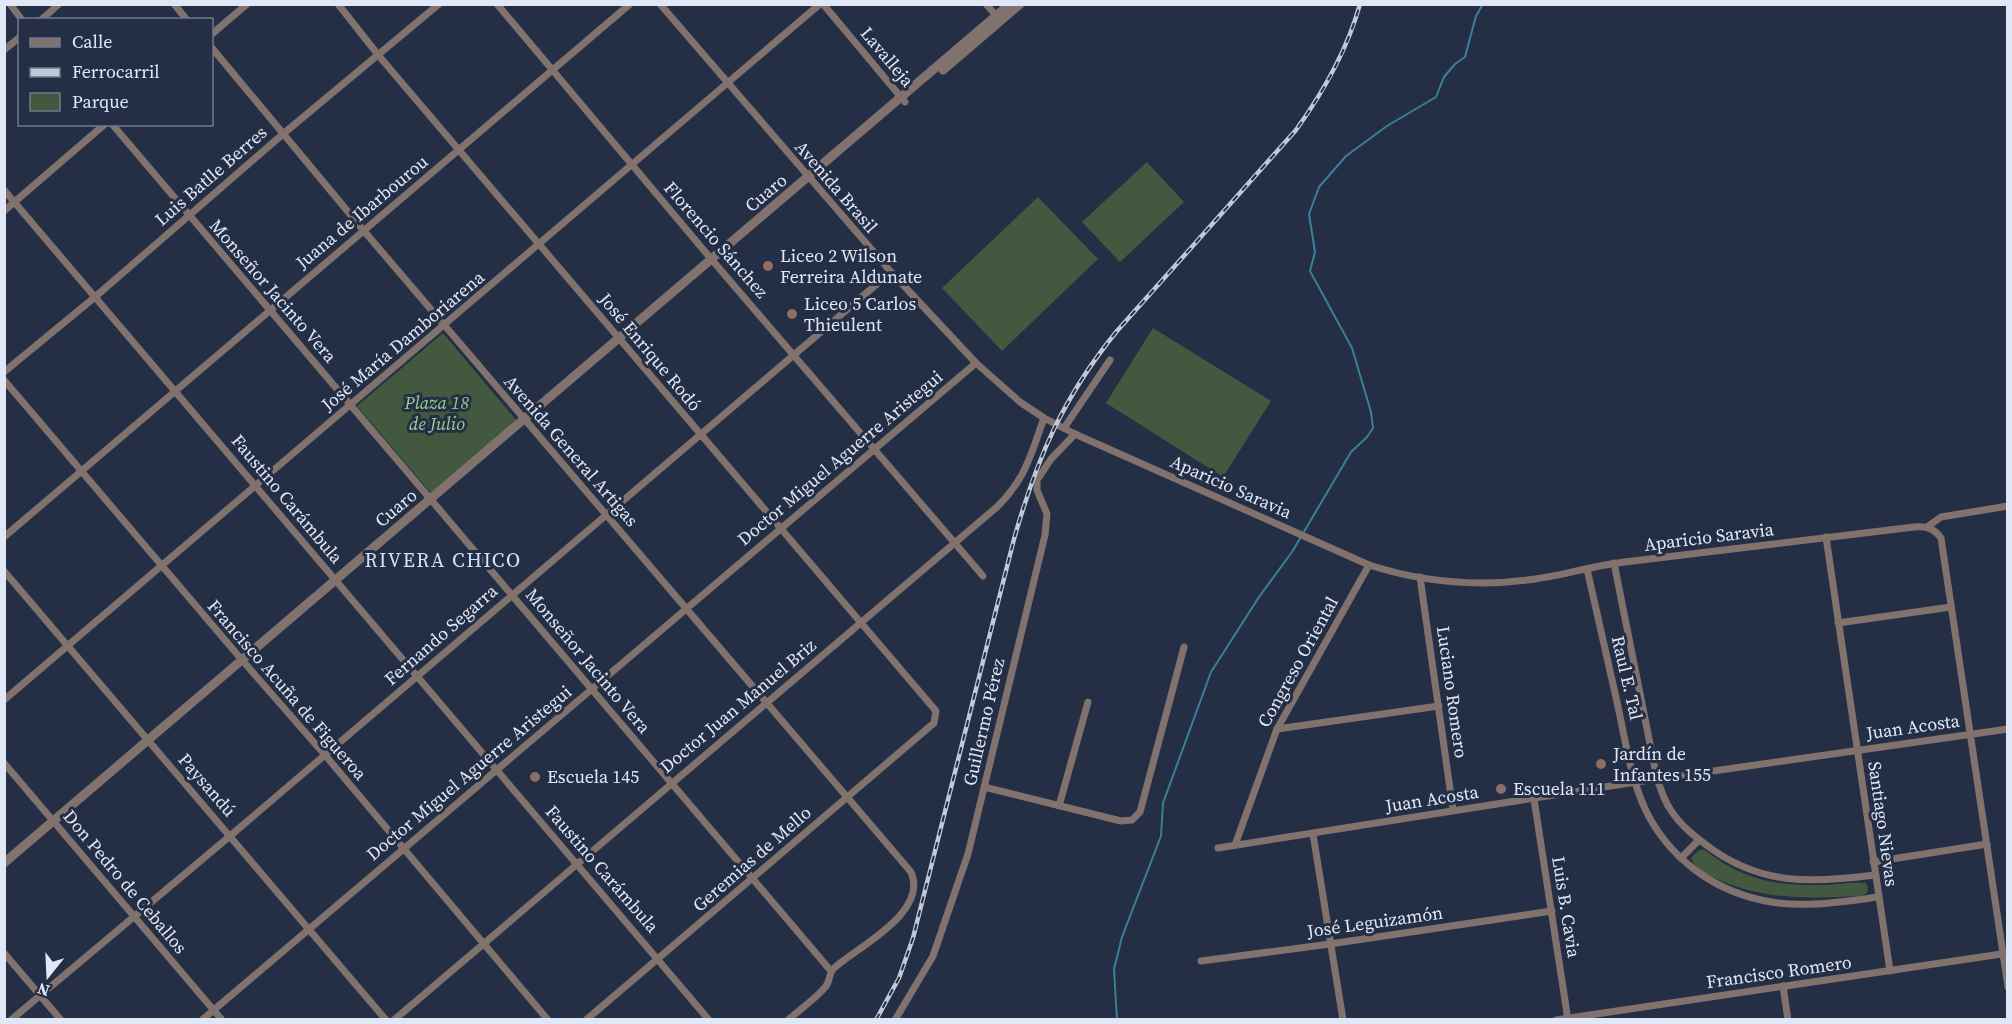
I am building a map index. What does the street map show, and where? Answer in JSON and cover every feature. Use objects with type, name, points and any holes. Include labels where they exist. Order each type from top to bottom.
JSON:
[{"type":"street","points":[[10,4],[20,18]]},
{"type":"street","points":[[43,18],[58,4]]},
{"type":"street","points":[[174,4],[185,18]]},
{"type":"street","points":[[213,33],[246,4]]},
{"type":"street","name":"José Enrique Rodó","points":[[338,4],[379,56],[933,707],[936,711],[936,719]]},
{"type":"street","name":"Luis Batlle Berres","points":[[4,372],[439,4]]},
{"type":"street","name":"Florencio Sánchez","points":[[497,4],[712,260],[983,576]]},
{"type":"street","name":"Juana de Ibarbourou","points":[[4,537],[630,4]]},
{"type":"street","name":"Avenida Brasil","points":[[660,4],[808,178],[976,363],[999,386],[1055,424]]},
{"type":"street","name":"José María Damboriarena","points":[[4,700],[822,4]]},
{"type":"street","name":"Lavalleja","points":[[822,4],[903,99]]},
{"type":"street","points":[[986,4],[998,19]]},
{"type":"street","name":"Cuaro","points":[[998,19],[1010,4]]},
{"type":"street","name":"Cuaro","points":[[4,863],[808,178],[817,176],[903,99],[998,19],[1020,4]]},
{"type":"street","points":[[4,50],[18,39]]},
{"type":"street","name":"Avenida General Artigas","points":[[213,49],[364,231],[911,872],[915,884],[903,912],[893,923],[831,971]]},
{"type":"street","points":[[4,212],[103,126]]},
{"type":"street","name":"Monseñor Jacinto Vera","points":[[114,126],[831,971]]},
{"type":"street","name":"Faustino Carámbula","points":[[4,190],[709,1020]]},
{"type":"street","name":"Fernando Segarra","points":[[11,1020],[891,272]]},
{"type":"street","points":[[1064,428],[1110,360]]},
{"type":"street","name":"Doctor Miguel Aguerre Aristegui","points":[[202,1020],[976,363]]},
{"type":"street","name":"Francisco Acuña de Figueroa","points":[[4,380],[548,1020]]},
{"type":"street","name":"Doctor Juan Manuel Briz","points":[[394,1020],[1012,492],[1025,471],[1044,418]]},
{"type":"street","name":"Aparicio Saravia","points":[[1055,424],[1369,565],[1420,577],[1464,582],[1512,582],[1614,563],[1914,526],[1927,527]]},
{"type":"street","name":"Guillermo Pérez","points":[[896,1020],[933,956],[968,854],[1045,535],[1047,514],[1037,490],[1037,480],[1051,459],[1075,434]]},
{"type":"street","points":[[1927,527],[1941,517],[2007,506]]},
{"type":"street","points":[[1927,527],[1933,529],[1941,538],[2005,954],[2007,987]]},
{"type":"street","name":"Santiago Nievas","points":[[1826,537],[1890,971]]},
{"type":"street","name":"Raul E. Tal","points":[[1614,563],[1658,779],[1669,807],[1686,829],[1737,866],[1763,875],[1788,880],[1832,880],[1875,875]]},
{"type":"street","name":"Congreso Oriental","points":[[1235,845],[1277,729],[1369,565]]},
{"type":"street","name":"Raul E. Tal","points":[[1587,568],[1636,782],[1646,811],[1681,858],[1698,873],[1716,884],[1738,894],[1763,901],[1809,904],[1878,897]]},
{"type":"street","name":"Paysandú","points":[[4,571],[386,1020]]},
{"type":"street","name":"Luciano Romero","points":[[1420,577],[1453,810]]},
{"type":"street","points":[[1838,623],[1951,607]]},
{"type":"street","points":[[984,787],[1121,821],[1132,820],[1140,812],[1184,647]]},
{"type":"street","points":[[1059,806],[1088,702]]},
{"type":"street","points":[[1277,729],[1439,706]]},
{"type":"street","name":"Geremias de Mello","points":[[586,1020],[936,719]]},
{"type":"street","name":"Juan Acosta","points":[[1218,848],[1636,782],[2007,729]]},
{"type":"street","name":"Don Pedro de Ceballos","points":[[4,763],[222,1020]]},
{"type":"street","name":"Luis B. Cavia","points":[[1534,799],[1568,1019]]},
{"type":"street","points":[[1313,834],[1342,1020]]},
{"type":"street","points":[[1681,858],[1699,840]]},
{"type":"street","points":[[1874,862],[1987,844]]},
{"type":"street","name":"José Leguizamón","points":[[1201,960],[1330,944],[1552,910]]},
{"type":"street","points":[[4,953],[61,1020]]},
{"type":"street","name":"Francisco Romero","points":[[1556,1020],[2005,954]]},
{"type":"street","points":[[788,1020],[826,986],[831,971]]},
{"type":"street","points":[[1783,986],[1788,1020]]},
{"type":"green space","points":[[1147,162],[1184,202],[1120,262],[1082,222]]},
{"type":"green space","points":[[1038,197],[1098,259],[1002,351],[942,288]]},
{"type":"green space","points":[[1153,328],[1271,401],[1223,477],[1106,403]]},
{"type":"green space","name":"Plaza 18 de Julio","points":[[443,333],[517,421],[431,493],[357,406]]},
{"type":"green space","points":[[1699,850],[1705,850],[1746,875],[1760,879],[1806,885],[1866,883],[1867,893],[1861,896],[1789,897],[1755,892],[1719,880],[1699,869],[1691,858]]},
{"type":"waterway","points":[[1117,1020],[1114,969],[1122,937],[1161,836],[1163,803],[1211,672],[1259,597],[1292,552],[1351,452],[1373,428],[1371,412],[1352,348],[1310,271],[1315,252],[1309,214],[1319,187],[1346,156],[1387,126],[1436,97],[1444,77],[1455,64],[1465,57],[1476,16],[1483,4]]},
{"type":"railway","points":[[876,1020],[899,978],[913,938],[1014,539],[1032,482],[1054,429],[1081,380],[1117,331],[1296,130],[1334,70],[1360,4]]},
{"type":"place","name":"Liceo 2 Wilson Ferreira Aldunate","points":[[768,266]]},
{"type":"place","name":"Liceo 5 Carlos Thieulent","points":[[792,314]]},
{"type":"place","name":"Jardín de Infantes 155","points":[[1601,764]]},
{"type":"place","name":"Escuela 145","points":[[535,777]]},
{"type":"place","name":"Escuela 111","points":[[1501,789]]},
{"type":"district","name":"RIVERA CHICO","points":[[443,560]]}]
